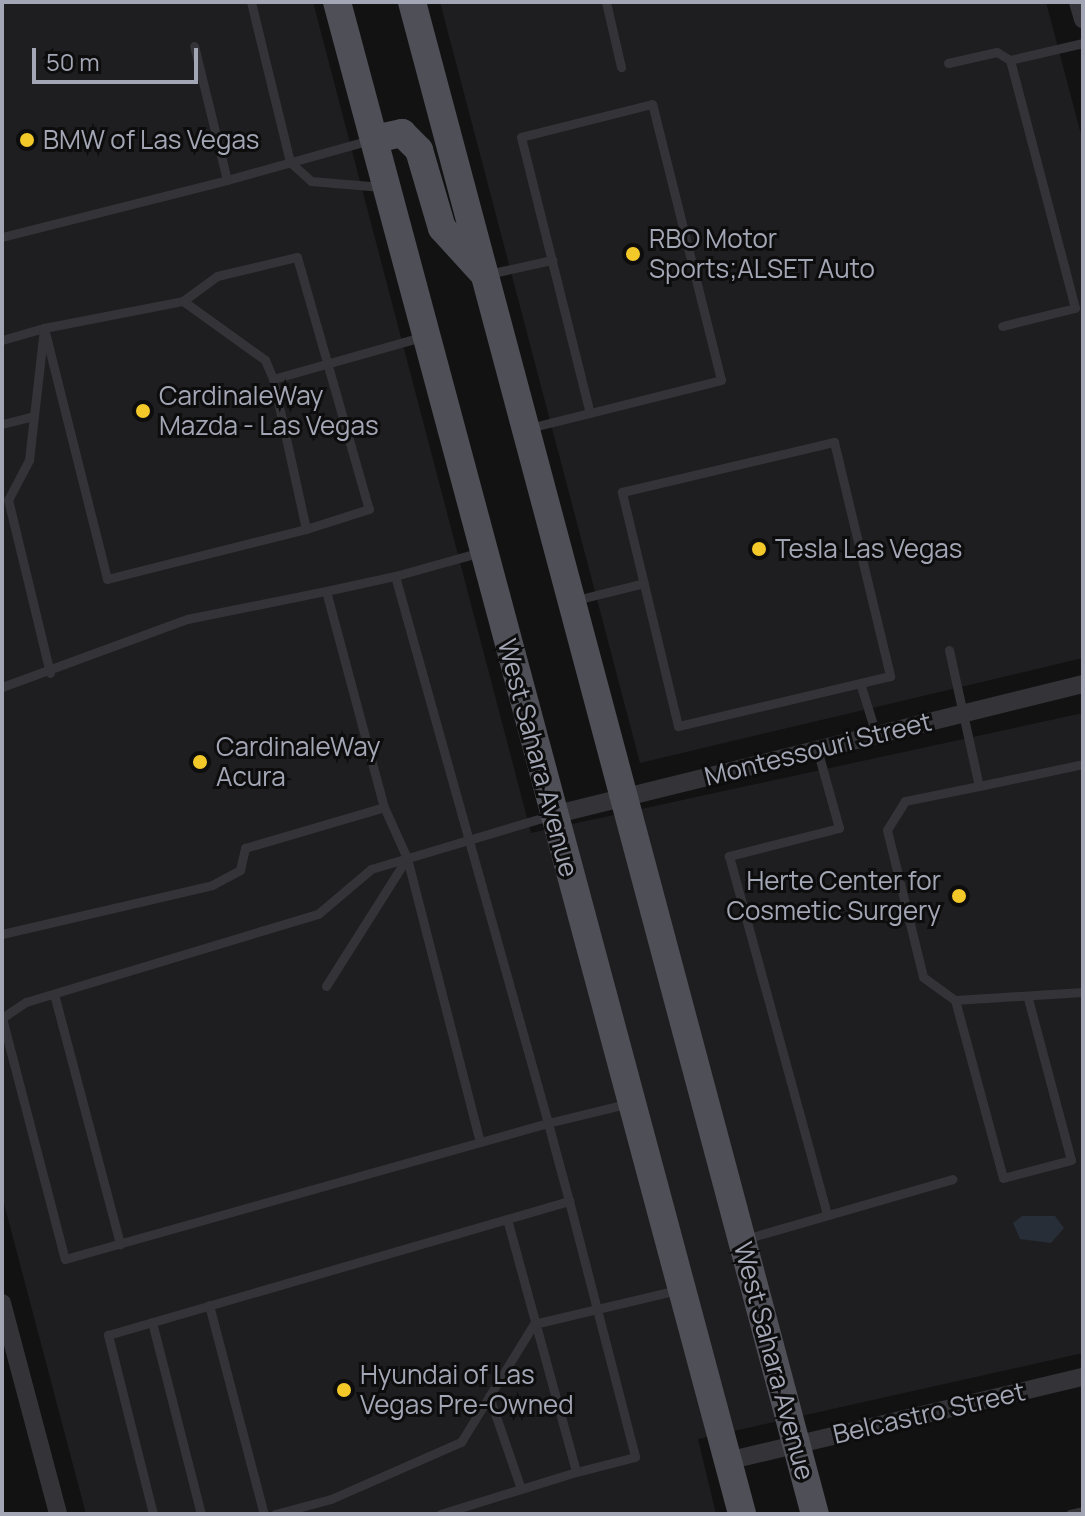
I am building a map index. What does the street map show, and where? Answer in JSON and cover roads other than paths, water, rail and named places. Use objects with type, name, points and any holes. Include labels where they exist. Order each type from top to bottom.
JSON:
[{"type":"main road","name":"West Sahara Avenue","points":[[337,2],[742,1514]]},
{"type":"main road","name":"West Sahara Avenue","points":[[412,2],[569,602],[815,1514]]},
{"type":"main road","points":[[374,139],[402,133],[419,150],[442,228],[484,274]]},
{"type":"street","points":[[1078,2],[1083,19]]},
{"type":"street","name":"Montessouri Street","points":[[553,815],[1083,684]]},
{"type":"street","points":[[2,1303],[58,1514]]},
{"type":"street","name":"Belcastro Street","points":[[727,1461],[1083,1377]]},
{"type":"lane","points":[[251,2],[290,162],[311,181],[387,188]]},
{"type":"lane","points":[[606,2],[621,67]]},
{"type":"lane","points":[[1010,60],[1083,43]]},
{"type":"lane","points":[[194,46],[227,180]]},
{"type":"lane","points":[[948,63],[997,52],[1010,60],[1075,308],[1002,326]]},
{"type":"lane","points":[[525,429],[590,413],[721,380],[652,104],[521,137],[590,413]]},
{"type":"lane","points":[[2,237],[374,139]]},
{"type":"lane","points":[[2,340],[44,328],[183,301],[217,276],[297,257],[330,362],[369,509],[306,529],[107,579],[44,328]]},
{"type":"lane","points":[[484,274],[552,260]]},
{"type":"lane","points":[[183,301],[265,360],[273,379],[306,529]]},
{"type":"lane","points":[[44,328],[29,460],[8,500],[50,673]]},
{"type":"lane","points":[[273,379],[427,335]]},
{"type":"lane","points":[[2,424],[33,416]]},
{"type":"lane","points":[[834,442],[890,676],[860,683],[678,726],[622,492],[834,442]]},
{"type":"lane","points":[[2,687],[50,673],[187,619],[395,576],[483,552]]},
{"type":"lane","points":[[395,576],[548,1123],[569,1201],[592,1310],[635,1457],[440,1514]]},
{"type":"lane","points":[[569,602],[644,583]]},
{"type":"lane","points":[[326,591],[384,807],[407,858],[480,1142]]},
{"type":"lane","points":[[949,650],[979,786]]},
{"type":"lane","points":[[860,683],[876,734]]},
{"type":"lane","points":[[817,749],[839,828],[729,856],[827,1215]]},
{"type":"lane","points":[[1083,764],[905,801],[887,830],[923,977],[955,1000],[1028,998],[1083,992]]},
{"type":"lane","points":[[2,934],[212,885],[240,870],[245,848],[384,807]]},
{"type":"lane","points":[[553,815],[468,837],[371,869],[318,914],[54,994],[2,1018],[65,1259],[631,1102]]},
{"type":"lane","points":[[326,986],[407,858]]},
{"type":"lane","points":[[54,994],[120,1244]]},
{"type":"lane","points":[[955,1000],[1003,1178],[1071,1160],[1028,998]]},
{"type":"lane","points":[[742,1240],[953,1179]]},
{"type":"lane","points":[[153,1514],[108,1335],[569,1201]]},
{"type":"lane","points":[[507,1219],[576,1472]]},
{"type":"lane","points":[[275,1514],[331,1499],[461,1442],[534,1324],[681,1289]]},
{"type":"lane","points":[[209,1305],[264,1514]]},
{"type":"lane","points":[[152,1322],[201,1514]]},
{"type":"lane","points":[[489,1396],[521,1489]]},
{"type":"lane","points":[[1070,1514],[1083,1511]]},
{"type":"place","name":"BMW of Las Vegas","points":[[27,140]]},
{"type":"place","name":"RBO Motor Sports;ALSET Auto","points":[[633,254]]},
{"type":"place","name":"CardinaleWay Mazda - Las Vegas","points":[[143,411]]},
{"type":"place","name":"Tesla Las Vegas","points":[[759,549]]},
{"type":"place","name":"CardinaleWay Acura","points":[[200,762]]},
{"type":"place","name":"Herte Center for Cosmetic Surgery","points":[[959,896]]},
{"type":"place","name":"Hyundai of Las Vegas Pre-Owned","points":[[344,1390]]}]
